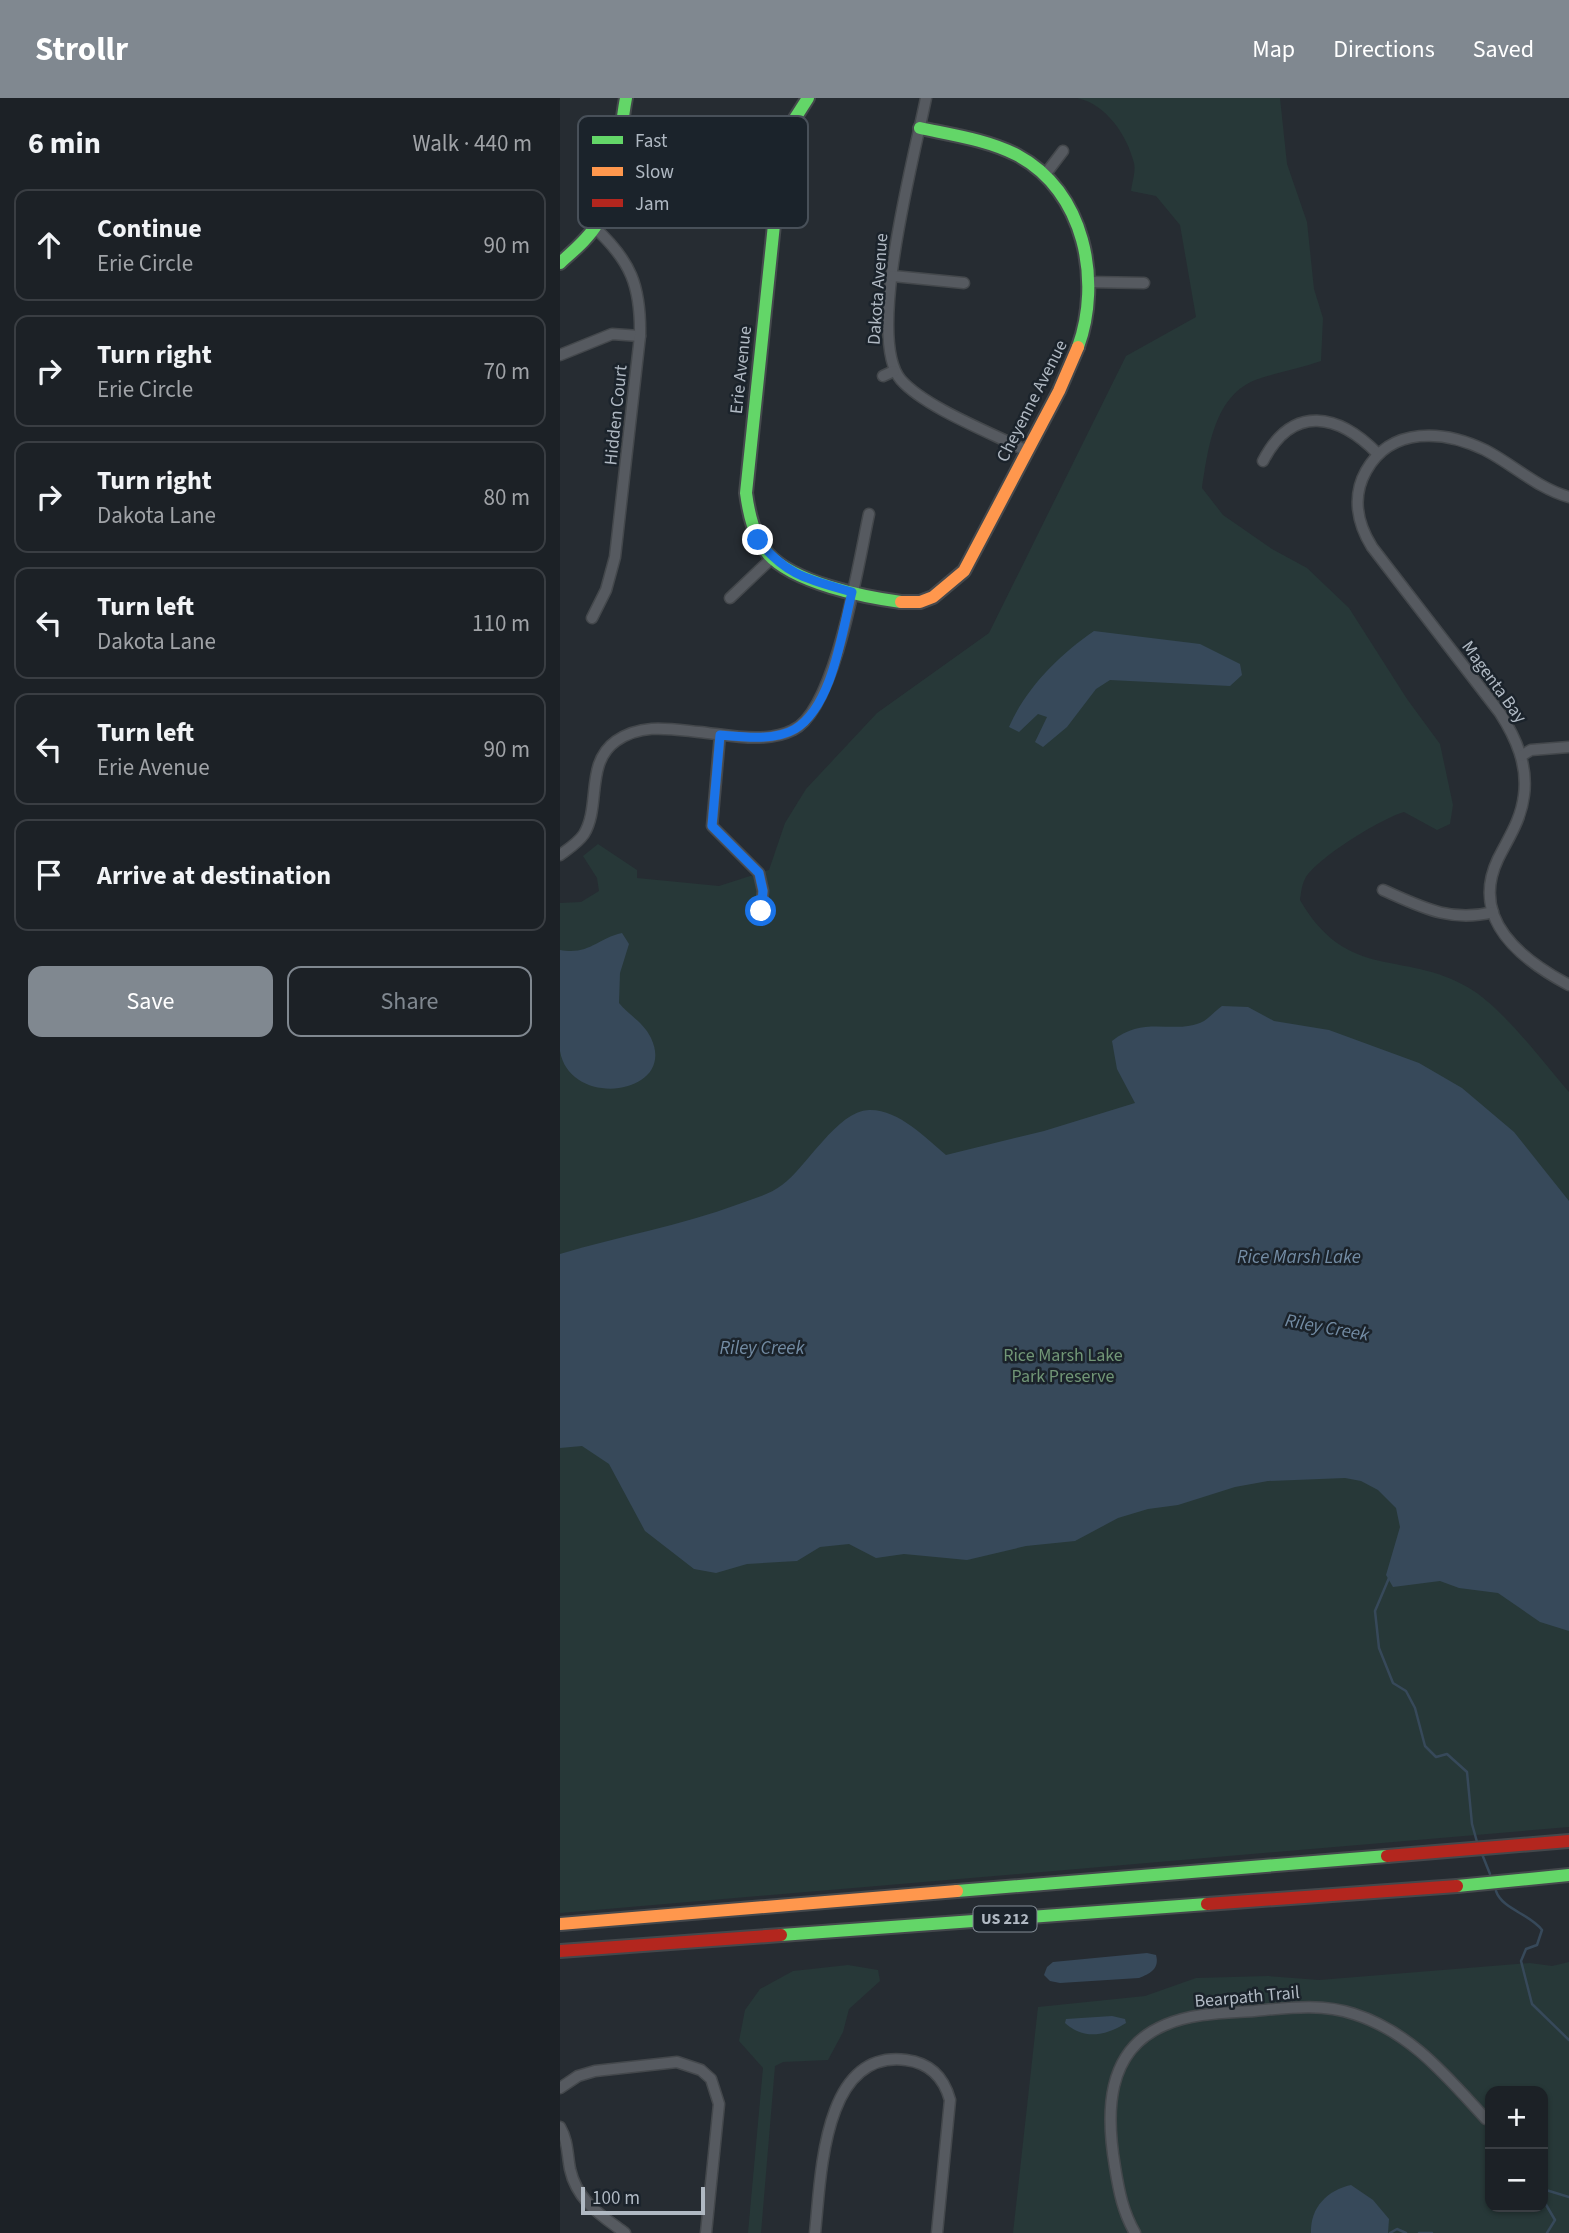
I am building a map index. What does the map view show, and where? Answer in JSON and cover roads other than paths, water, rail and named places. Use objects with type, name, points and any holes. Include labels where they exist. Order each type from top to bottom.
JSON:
[{"type":"main road","points":[[623,116],[626,98]]},
{"type":"main road","name":"Erie Avenue","points":[[796,116],[808,98]]},
{"type":"main road","name":"Cheyenne Avenue","points":[[852,592],[900,603],[920,602],[953,584],[964,571],[1061,389],[1086,333],[1091,282],[1090,262],[1081,231],[1062,195],[1044,176],[1018,156],[993,145],[920,128]]},
{"type":"main road","points":[[560,263],[593,228]]},
{"type":"main road","name":"Erie Avenue","points":[[774,228],[746,493],[749,519],[758,540],[772,558],[798,576],[852,592]]},
{"type":"main road","name":"US 212","points":[[560,1924],[1569,1841]]},
{"type":"main road","name":"US 212","points":[[560,1951],[1449,1887],[1569,1875]]},
{"type":"street","name":"Dakota Avenue","points":[[894,371],[887,342],[893,276],[901,210],[926,98]]},
{"type":"street","points":[[1044,176],[1063,151]]},
{"type":"street","name":"Hidden Court","points":[[592,618],[606,590],[615,557],[640,336],[641,305],[635,282],[621,256],[595,228]]},
{"type":"street","points":[[893,276],[964,284]]},
{"type":"street","points":[[1091,282],[1144,283]]},
{"type":"street","points":[[560,355],[612,334],[640,336]]},
{"type":"street","points":[[883,376],[894,371],[910,389],[924,399],[1027,451]]},
{"type":"street","points":[[1263,461],[1283,433],[1309,422],[1339,424],[1358,435],[1378,454]]},
{"type":"street","name":"Magenta Bay","points":[[1569,497],[1538,484],[1483,449],[1460,441],[1420,435],[1398,441],[1378,454],[1362,478],[1357,507],[1364,534],[1500,713],[1521,755],[1524,793],[1515,829],[1499,858],[1492,878],[1493,912],[1506,939],[1516,951],[1569,985]]},
{"type":"street","points":[[560,855],[585,832],[600,762],[606,750],[617,741],[654,727],[766,737],[794,730],[810,716],[826,686],[870,513]]},
{"type":"street","points":[[730,598],[772,558]]},
{"type":"street","points":[[720,735],[712,826],[759,873],[763,891],[761,911]]},
{"type":"street","points":[[1521,755],[1531,750],[1569,747]]},
{"type":"street","points":[[1383,890],[1439,914],[1469,917],[1493,912]]},
{"type":"street","name":"Bearpath Trail","points":[[1135,2233],[1124,2213],[1119,2195],[1110,2138],[1110,2098],[1113,2081],[1126,2056],[1164,2025],[1205,2015],[1312,2007],[1353,2013],[1391,2030],[1412,2044],[1485,2118]]},
{"type":"street","points":[[815,2233],[825,2145],[844,2091],[869,2068],[890,2060],[901,2060],[933,2071],[943,2081],[950,2100],[937,2233]]},
{"type":"street","points":[[560,2088],[578,2076],[595,2071],[677,2062],[701,2070],[711,2079],[719,2104],[706,2233]]},
{"type":"street","points":[[560,2127],[567,2141],[570,2167],[580,2195],[589,2207],[625,2233]]},
{"type":"water","points":[[1094,631],[1200,644],[1240,664],[1242,675],[1230,686],[1110,680],[1096,689],[1067,727],[1043,747],[1035,742],[1047,717],[1038,714],[1019,732],[1009,727],[1025,699],[1045,673]]},
{"type":"water","points":[[622,933],[629,944],[620,973],[619,1003],[648,1033],[655,1057],[650,1072],[637,1083],[619,1088],[600,1088],[582,1082],[568,1070],[560,1051],[560,950],[579,950]]},
{"type":"water","name":"Rice Marsh Lake","points":[[1222,1006],[1248,1007],[1274,1021],[1329,1030],[1419,1063],[1462,1088],[1514,1132],[1569,1201],[1569,1631],[1540,1622],[1498,1593],[1459,1588],[1440,1581],[1393,1587],[1386,1575],[1400,1527],[1396,1508],[1378,1490],[1361,1481],[1345,1478],[1268,1481],[1235,1487],[1178,1505],[1148,1509],[1118,1518],[1075,1541],[1026,1546],[967,1560],[904,1554],[876,1558],[849,1544],[820,1547],[797,1561],[747,1564],[716,1573],[694,1569],[645,1531],[609,1464],[582,1446],[560,1448],[560,1254],[695,1219],[772,1191],[792,1177],[834,1129],[857,1113],[880,1111],[901,1119],[946,1155],[1044,1131],[1135,1103],[1117,1069],[1112,1041],[1136,1029],[1193,1025],[1204,1021]]},
{"type":"water","points":[[1147,1953],[1156,1955],[1156,1964],[1150,1973],[1139,1978],[1060,1983],[1050,1981],[1044,1975],[1053,1962]]},
{"type":"water","points":[[1112,2016],[1125,2019],[1126,2023],[1111,2031],[1087,2034],[1065,2023],[1066,2019]]},
{"type":"water","points":[[1351,2185],[1373,2200],[1389,2219],[1388,2233],[1311,2233],[1314,2215],[1322,2201],[1335,2191]]},
{"type":"waterway","name":"Riley Creek","points":[[1389,1578],[1375,1611],[1379,1648],[1393,1683],[1406,1691],[1415,1708],[1425,1746],[1436,1757],[1447,1754],[1467,1772],[1472,1824],[1477,1842]]},
{"type":"waterway","name":"Riley Creek","points":[[1482,1854],[1490,1874]]},
{"type":"waterway","name":"Riley Creek","points":[[1496,1891],[1504,1902],[1542,1930],[1537,1945],[1526,1949],[1521,1961],[1532,2004],[1569,2040]]},
{"type":"waterway","name":"Riley Creek","points":[[1547,2233],[1555,2220],[1545,2203],[1546,2190],[1569,2197]]},
{"type":"waterway","name":"Riley Creek","points":[[1390,2233],[1397,2229],[1406,2233]]},
{"type":"waterway","name":"Riley Creek","points":[[1419,2233],[1432,2233]]},
{"type":"park label","name":"Rice Marsh Lake Park Preserve","points":[[1063,1365]]}]
